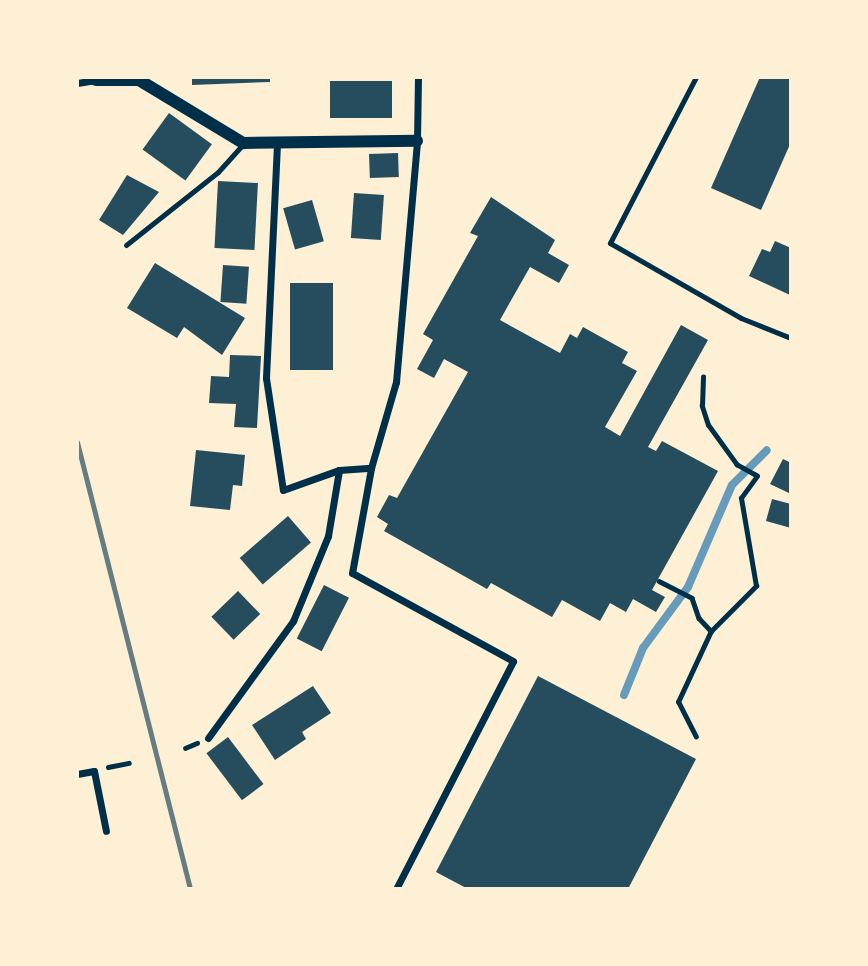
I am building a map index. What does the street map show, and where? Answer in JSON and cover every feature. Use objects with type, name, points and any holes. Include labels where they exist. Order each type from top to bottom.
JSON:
[{"type":"street","points":[[396,889],[513,661],[352,573],[371,468],[396,382],[417,141],[418,77]]},
{"type":"street","points":[[77,83],[139,80],[243,143],[417,141]]},
{"type":"street","points":[[277,144],[266,378],[284,491],[339,470],[371,468]]},
{"type":"street","points":[[208,738],[293,621],[328,536],[339,470]]},
{"type":"street","points":[[77,774],[94,771],[106,831]]},
{"type":"lane","points":[[696,77],[610,243],[741,318],[791,338]]},
{"type":"lane","points":[[126,245],[218,172],[243,143]]},
{"type":"path","points":[[696,737],[678,702],[711,631],[756,586],[741,498],[757,476],[737,465],[708,425],[702,406],[703,377]]},
{"type":"path","points":[[659,581],[687,595],[711,631]]},
{"type":"building","points":[[192,77],[270,77],[270,82],[192,85]]},
{"type":"building","points":[[760,77],[791,77],[791,142],[761,210],[711,188]]},
{"type":"building","points":[[330,81],[392,81],[392,118],[330,118]]},
{"type":"building","points":[[169,113],[212,144],[185,181],[143,149]]},
{"type":"building","points":[[398,153],[399,177],[370,178],[369,154]]},
{"type":"building","points":[[127,175],[159,192],[123,235],[99,220]]},
{"type":"building","points":[[218,181],[258,183],[254,250],[214,248]]},
{"type":"building","points":[[354,193],[384,195],[381,240],[351,238]]},
{"type":"building","points":[[491,197],[555,240],[548,253],[569,265],[559,283],[530,267],[500,320],[560,353],[570,334],[577,338],[583,327],[628,352],[622,363],[637,371],[605,427],[620,436],[681,325],[708,340],[648,447],[656,451],[662,441],[718,471],[652,590],[665,597],[656,612],[633,599],[626,612],[610,603],[600,621],[562,600],[552,617],[491,583],[487,589],[384,531],[388,524],[377,517],[389,495],[397,498],[468,372],[444,359],[434,378],[417,369],[433,340],[423,334],[478,236],[470,233]]},
{"type":"building","points":[[312,200],[324,241],[295,250],[283,208]]},
{"type":"building","points":[[775,241],[791,248],[790,295],[749,276],[762,249],[770,252]]},
{"type":"building","points":[[155,263],[245,318],[222,355],[184,327],[177,338],[127,308]]},
{"type":"building","points":[[223,265],[249,267],[246,304],[220,302]]},
{"type":"building","points":[[290,283],[333,283],[333,370],[290,370]]},
{"type":"building","points":[[230,355],[261,356],[257,428],[234,427],[236,404],[209,403],[211,376],[229,377]]},
{"type":"building","points":[[196,450],[245,455],[242,486],[233,485],[230,510],[190,506]]},
{"type":"building","points":[[783,459],[791,463],[791,494],[770,484]]},
{"type":"building","points":[[772,499],[791,504],[791,528],[766,521]]},
{"type":"building","points":[[288,516],[311,542],[263,584],[240,558]]},
{"type":"building","points":[[324,585],[349,598],[322,651],[297,638]]},
{"type":"building","points":[[238,591],[260,614],[234,640],[211,617]]},
{"type":"building","points":[[538,676],[696,759],[628,889],[468,889],[436,872]]},
{"type":"building","points":[[313,686],[331,713],[302,732],[306,739],[275,760],[252,725]]},
{"type":"building","points":[[228,737],[264,784],[242,800],[206,753]]},
{"type":"waterway","points":[[624,695],[643,648],[688,587],[732,485],[767,450]]},
{"type":"railway","points":[[77,442],[190,889]]}]
